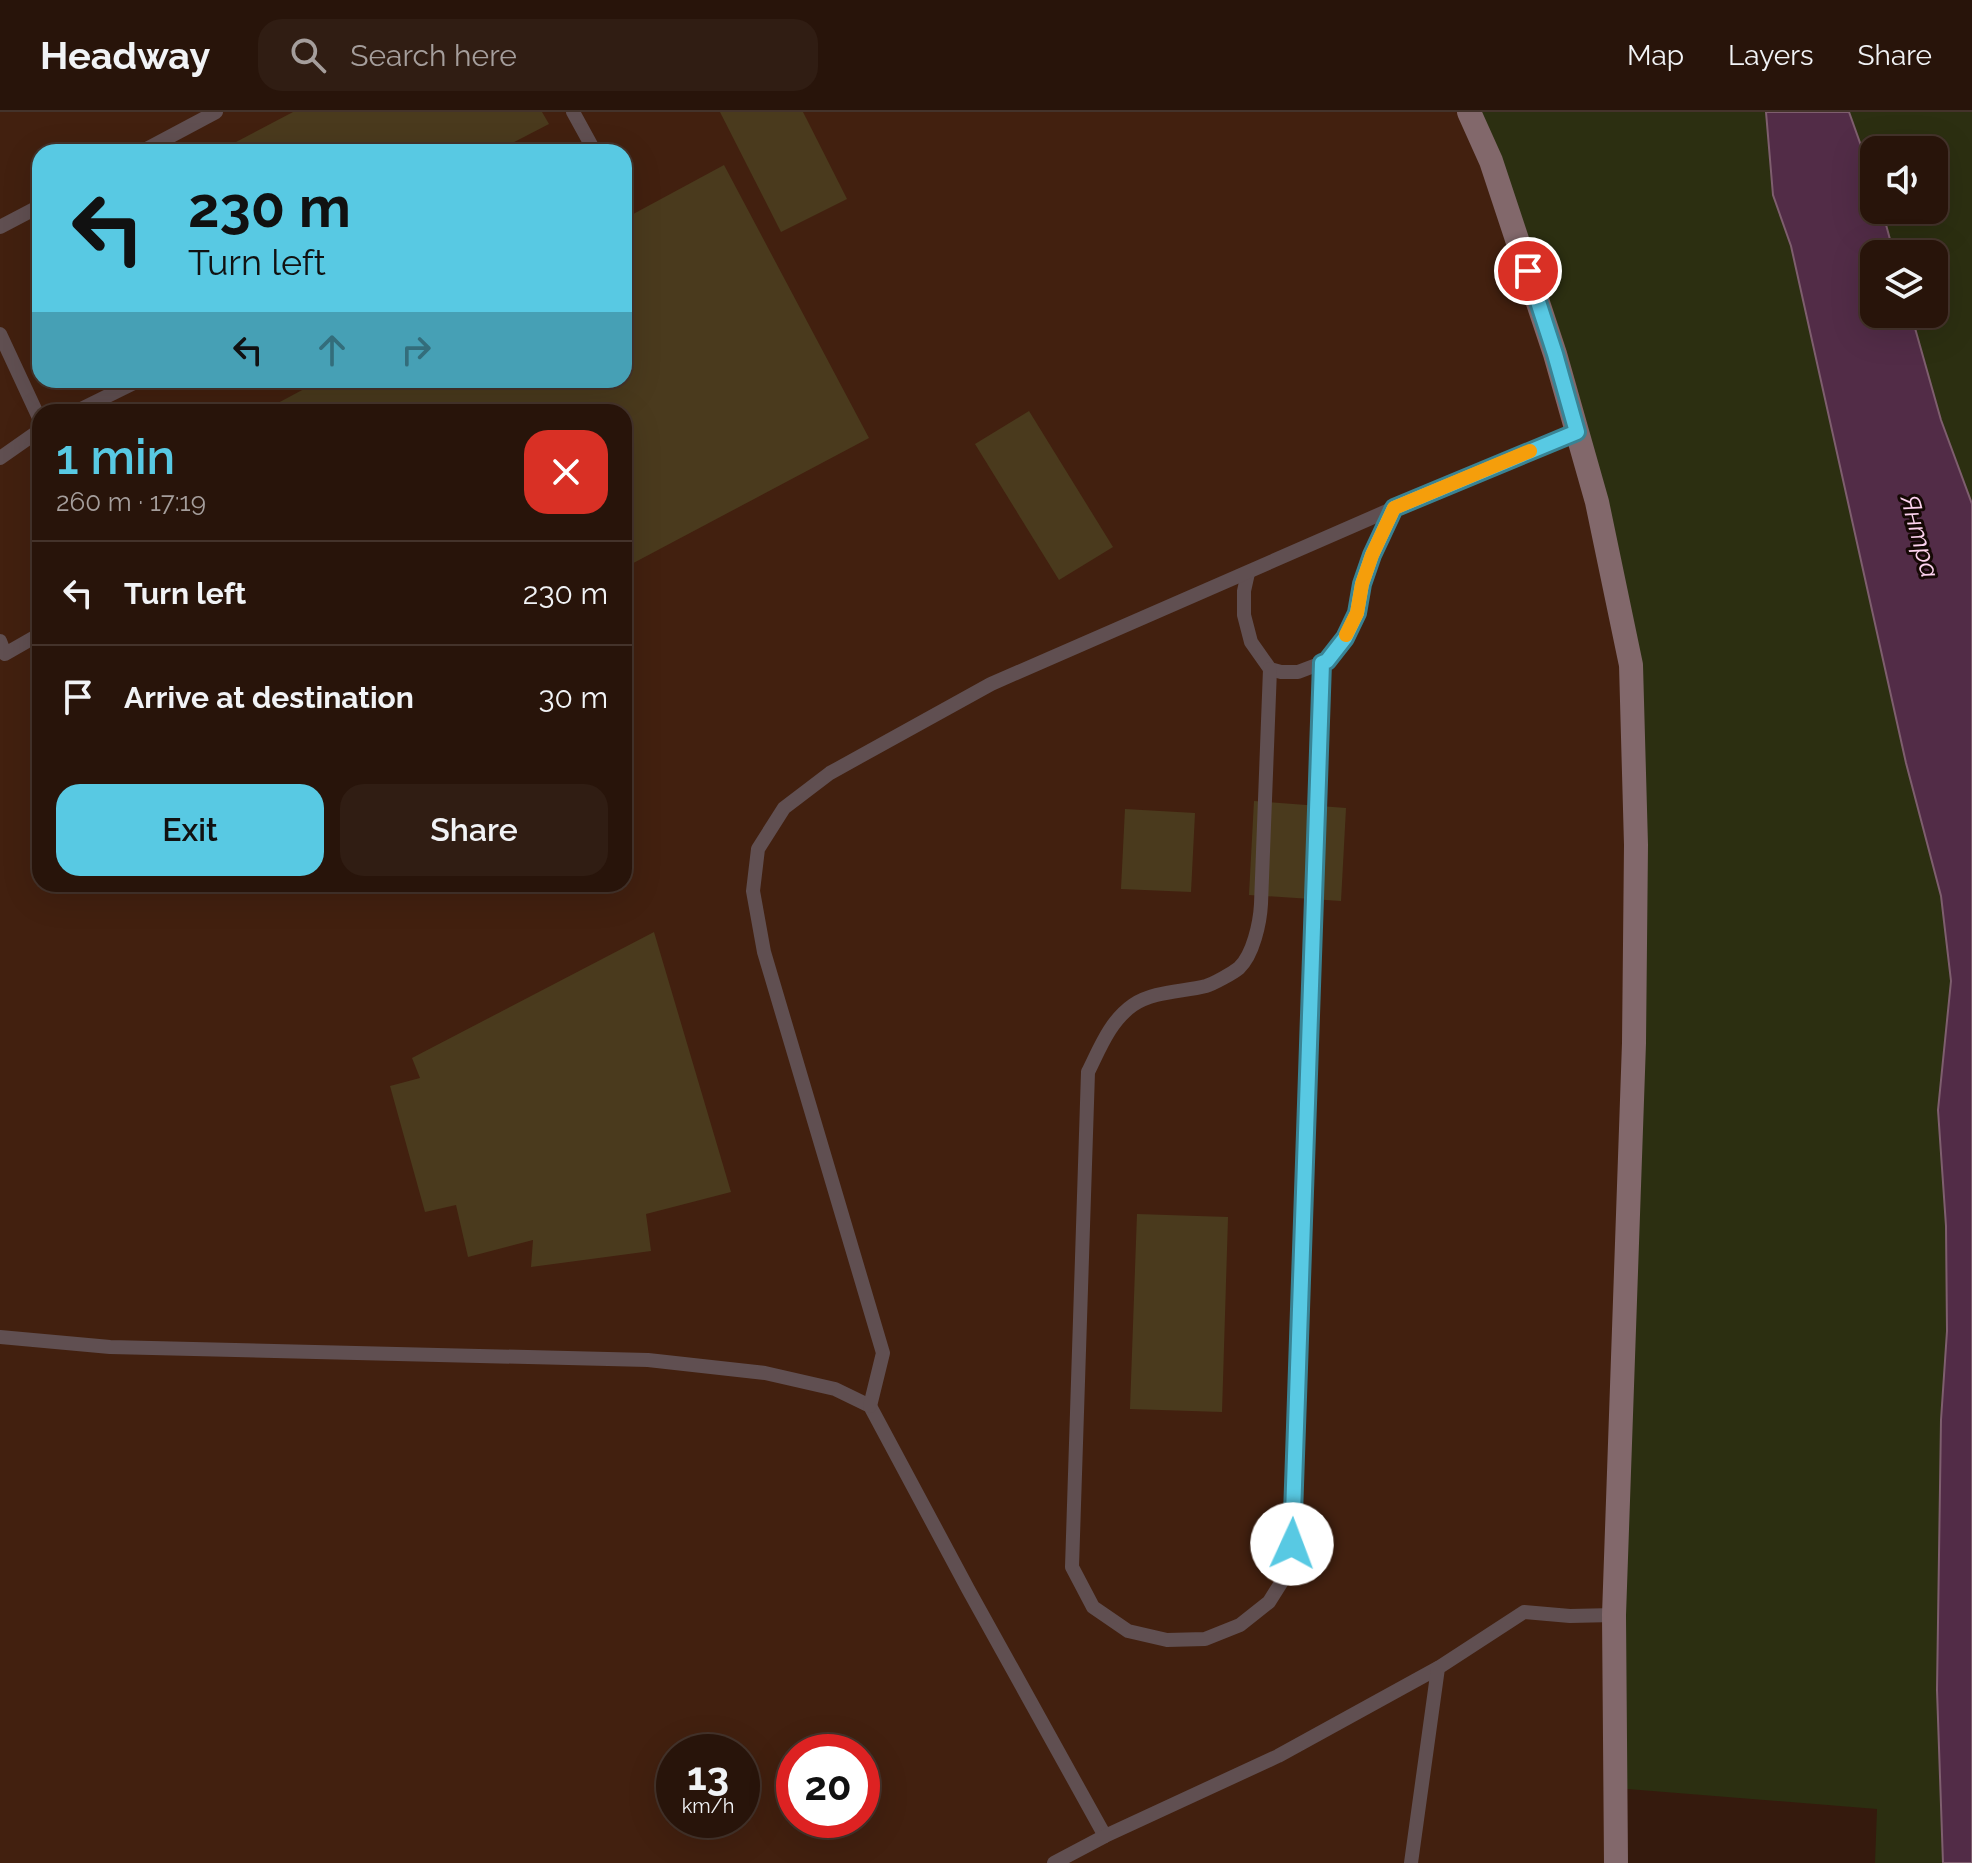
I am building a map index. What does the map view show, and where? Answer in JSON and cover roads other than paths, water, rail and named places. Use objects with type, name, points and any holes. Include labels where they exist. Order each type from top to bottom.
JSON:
[{"type":"main road","points":[[1469,112],[1491,161],[1555,354],[1597,502],[1631,665],[1636,845],[1634,1043],[1614,1615],[1616,1863]]},
{"type":"lane","points":[[156,144],[216,112]]},
{"type":"lane","points":[[573,112],[591,144]]},
{"type":"lane","points":[[0,227],[32,210]]},
{"type":"lane","points":[[0,334],[33,404]]},
{"type":"lane","points":[[91,404],[124,388]]},
{"type":"lane","points":[[870,1406],[883,1353],[764,952],[753,891],[758,849],[784,808],[830,773],[991,684],[1394,508],[1577,432]]},
{"type":"lane","points":[[0,458],[32,436]]},
{"type":"lane","points":[[1270,669],[1298,672],[1327,661],[1345,638],[1357,613],[1362,584],[1372,555],[1394,508]]},
{"type":"lane","points":[[1248,573],[1244,615],[1251,642],[1270,669],[1261,904],[1254,942],[1239,968],[1208,985],[1163,993],[1134,1005],[1109,1030],[1088,1072],[1072,1567],[1093,1607],[1128,1631],[1167,1640],[1205,1639],[1240,1625],[1269,1602],[1286,1575],[1292,1544],[1322,663]]},
{"type":"lane","points":[[0,641],[5,654],[32,639]]},
{"type":"lane","points":[[0,1337],[110,1347],[648,1360],[765,1373],[835,1389],[870,1406],[1105,1836]]},
{"type":"lane","points":[[1054,1863],[1278,1756],[1438,1668],[1524,1612],[1570,1616],[1614,1615]]},
{"type":"lane","points":[[1411,1863],[1438,1668]]},
{"type":"water","name":"Янтра","points":[[1766,112],[1849,112],[1860,143],[1860,224],[1886,224],[1890,240],[1860,240],[1860,328],[1915,328],[1941,420],[1972,504],[1972,1863],[1943,1863],[1937,1690],[1941,1420],[1947,1331],[1946,1226],[1938,1110],[1951,981],[1941,896],[1906,763],[1791,246],[1773,195]]}]
